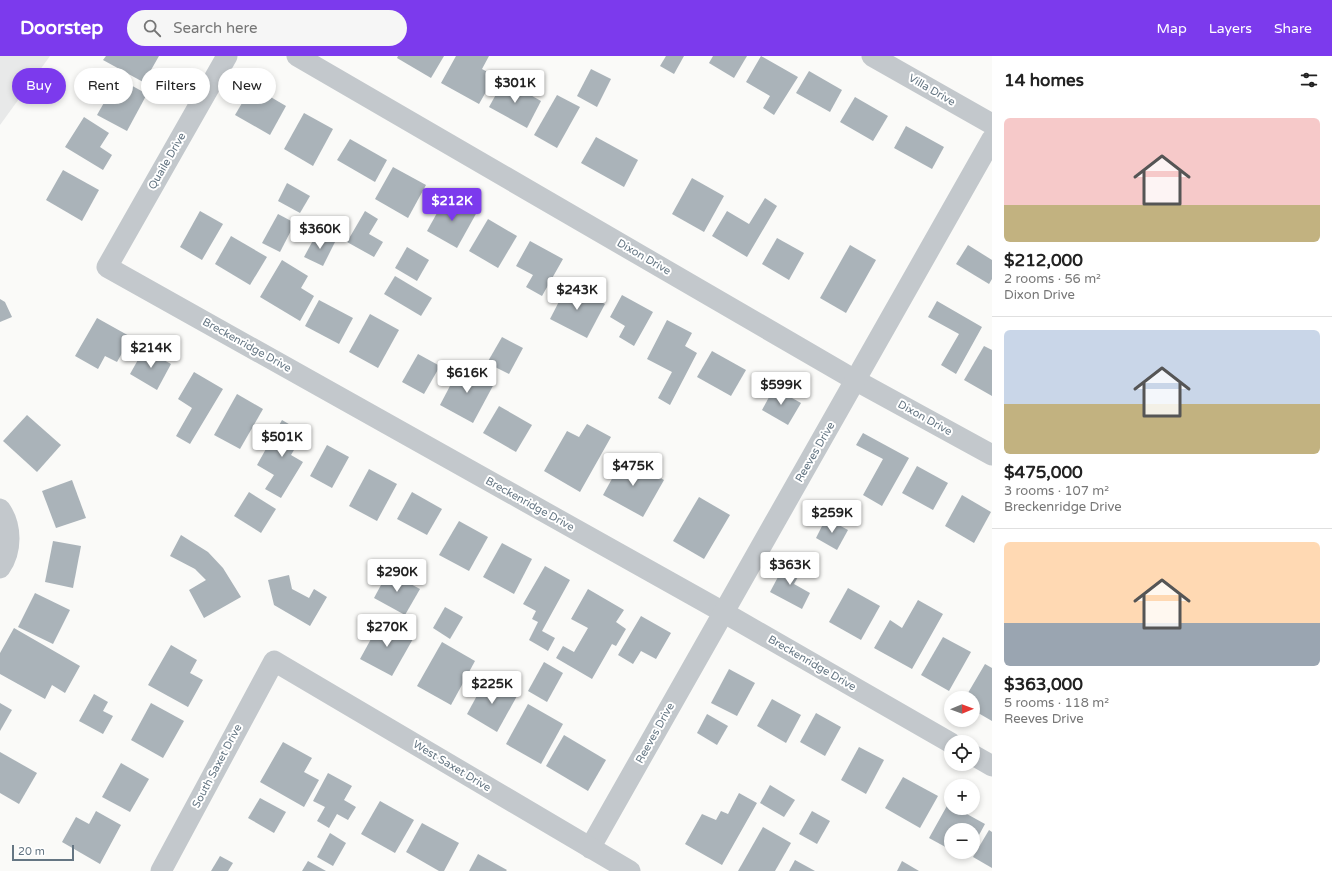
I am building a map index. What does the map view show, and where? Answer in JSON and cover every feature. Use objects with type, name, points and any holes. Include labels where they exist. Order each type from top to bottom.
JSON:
[{"type":"street","name":"Quaile Drive","points":[[107,267],[227,56]]},
{"type":"street","name":"Dixon Drive","points":[[297,56],[855,380],[992,455]]},
{"type":"street","name":"Villa Drive","points":[[872,56],[992,124]]},
{"type":"street","name":"Reeves Drive","points":[[590,848],[992,139]]},
{"type":"street","name":"Breckenridge Drive","points":[[107,267],[723,612],[944,738]]},
{"type":"street","points":[[0,509],[5,516],[10,539],[5,561],[0,568]]},
{"type":"street","name":"West Saxet Drive","points":[[274,661],[630,871]]},
{"type":"street","name":"South Saxet Drive","points":[[160,871],[274,661]]},
{"type":"street","points":[[980,759],[992,766]]},
{"type":"shaded area","points":[[0,56],[50,56],[41,68],[12,68],[12,104],[15,104],[0,125]]},
{"type":"building","points":[[106,56],[159,56],[152,68],[141,68],[141,81],[133,76],[133,68],[118,68],[103,60]]},
{"type":"building","points":[[398,56],[444,56],[431,78],[397,58]]},
{"type":"building","points":[[456,56],[489,56],[482,69],[495,76],[479,104],[441,83]]},
{"type":"building","points":[[666,56],[684,56],[674,74],[660,66]]},
{"type":"building","points":[[713,56],[747,56],[734,78],[709,63]]},
{"type":"building","points":[[761,56],[798,77],[774,115],[763,108],[770,96],[746,82]]},
{"type":"building","points":[[591,69],[611,79],[597,107],[577,96]]},
{"type":"building","points":[[809,71],[842,90],[830,112],[796,93]]},
{"type":"building","points":[[504,80],[541,101],[527,128],[489,107]]},
{"type":"building","points":[[133,86],[141,91],[142,104],[127,131],[97,115],[103,104],[133,104]]},
{"type":"building","points":[[557,95],[580,107],[557,148],[534,135]]},
{"type":"building","points":[[855,97],[888,116],[873,141],[840,122]]},
{"type":"building","points":[[276,100],[286,106],[270,135],[235,115],[241,104],[276,104]]},
{"type":"building","points":[[304,113],[333,129],[313,166],[284,149]]},
{"type":"building","points":[[84,117],[109,133],[100,147],[112,155],[103,170],[65,147]]},
{"type":"building","points":[[906,126],[944,147],[932,169],[894,148]]},
{"type":"building","points":[[596,137],[638,160],[624,187],[581,163]]},
{"type":"building","points":[[350,139],[387,160],[375,182],[337,160]]},
{"type":"building","points":[[393,167],[426,185],[408,218],[375,199]]},
{"type":"building","points":[[63,170],[99,190],[82,221],[46,200]]},
{"type":"building","points":[[692,178],[724,196],[704,232],[672,214]]},
{"type":"building","points":[[287,183],[310,196],[300,213],[278,201]]},
{"type":"building","points":[[447,195],[477,212],[457,248],[427,231]]},
{"type":"building","points":[[765,198],[777,206],[747,257],[712,236],[727,211],[749,224]]},
{"type":"building","points":[[200,211],[223,224],[202,260],[180,247]]},
{"type":"building","points":[[365,211],[378,219],[369,234],[383,242],[374,257],[347,242]]},
{"type":"building","points":[[278,214],[295,223],[280,252],[262,243]]},
{"type":"building","points":[[488,219],[517,236],[498,268],[469,251]]},
{"type":"building","points":[[317,233],[335,242],[323,266],[304,257]]},
{"type":"building","points":[[231,236],[267,257],[250,285],[215,264]]},
{"type":"building","points":[[777,238],[804,253],[789,280],[762,264]]},
{"type":"building","points":[[530,241],[563,259],[542,296],[526,287],[533,275],[516,266]]},
{"type":"building","points":[[850,245],[876,260],[846,313],[820,298]]},
{"type":"building","points":[[968,245],[992,260],[992,279],[989,284],[956,264]]},
{"type":"building","points":[[407,247],[429,260],[417,281],[395,268]]},
{"type":"building","points":[[282,260],[308,276],[301,288],[314,296],[300,321],[260,297]]},
{"type":"building","points":[[395,276],[432,298],[421,316],[384,294]]},
{"type":"building","points":[[568,284],[605,304],[587,338],[550,319]]},
{"type":"building","points":[[622,295],[653,312],[634,346],[619,337],[625,326],[610,317]]},
{"type":"building","points":[[0,299],[5,302],[12,317],[0,322]]},
{"type":"building","points":[[319,300],[353,318],[339,344],[305,326]]},
{"type":"building","points":[[937,301],[982,327],[956,374],[941,365],[959,334],[928,317]]},
{"type":"building","points":[[370,314],[399,330],[378,368],[349,352]]},
{"type":"building","points":[[97,318],[131,337],[117,362],[105,356],[98,369],[75,356]]},
{"type":"building","points":[[667,320],[692,333],[685,346],[697,353],[670,405],[658,398],[672,372],[647,359]]},
{"type":"building","points":[[502,337],[523,348],[509,374],[487,363]]},
{"type":"building","points":[[984,346],[992,350],[992,396],[964,380]]},
{"type":"building","points":[[144,349],[171,364],[157,390],[130,374]]},
{"type":"building","points":[[712,351],[746,370],[731,396],[697,377]]},
{"type":"building","points":[[418,354],[440,366],[424,394],[402,382]]},
{"type":"building","points":[[461,365],[495,382],[473,423],[440,405]]},
{"type":"building","points":[[194,372],[223,389],[190,444],[176,436],[192,408],[178,399]]},
{"type":"building","points":[[774,388],[801,403],[788,425],[762,410]]},
{"type":"building","points":[[237,394],[263,409],[240,449],[214,435]]},
{"type":"building","points":[[499,406],[532,425],[516,452],[483,433]]},
{"type":"building","points":[[27,415],[61,445],[37,472],[3,441]]},
{"type":"building","points":[[282,420],[304,433],[291,455],[303,462],[281,498],[265,489],[274,475],[257,465]]},
{"type":"building","points":[[587,424],[611,437],[580,492],[544,471],[567,431],[579,437]]},
{"type":"building","points":[[863,433],[909,458],[882,506],[863,495],[883,459],[856,445]]},
{"type":"building","points":[[327,445],[349,457],[332,488],[310,476]]},
{"type":"building","points":[[624,457],[664,480],[643,517],[603,495]]},
{"type":"building","points":[[917,466],[948,483],[933,510],[902,493]]},
{"type":"building","points":[[369,469],[397,484],[377,521],[349,506]]},
{"type":"building","points":[[72,480],[86,518],[56,528],[42,491]]},
{"type":"building","points":[[249,492],[276,509],[261,533],[234,516]]},
{"type":"building","points":[[412,492],[442,509],[427,535],[397,519]]},
{"type":"building","points":[[962,495],[991,512],[974,543],[945,526]]},
{"type":"building","points":[[699,497],[730,515],[704,559],[673,541]]},
{"type":"building","points":[[826,518],[848,530],[837,550],[816,538]]},
{"type":"building","points":[[459,521],[488,537],[469,571],[439,555]]},
{"type":"building","points":[[181,535],[208,552],[223,568],[241,597],[204,618],[189,590],[206,580],[195,569],[170,556]]},
{"type":"building","points":[[53,541],[81,546],[73,588],[45,582]]},
{"type":"building","points":[[502,543],[532,559],[514,594],[483,577]]},
{"type":"building","points":[[787,560],[803,568],[794,584],[810,593],[802,609],[770,592]]},
{"type":"building","points":[[545,566],[570,580],[542,631],[555,638],[548,651],[529,640],[538,622],[532,619],[536,611],[523,604]]},
{"type":"building","points":[[388,572],[420,589],[405,615],[374,598]]},
{"type":"building","points":[[289,575],[292,589],[309,598],[314,589],[327,597],[310,626],[274,605],[268,580]]},
{"type":"building","points":[[848,588],[880,606],[861,640],[829,622]]},
{"type":"building","points":[[588,589],[624,610],[616,622],[626,629],[616,646],[612,644],[592,679],[556,658],[563,646],[574,652],[588,628],[571,619]]},
{"type":"building","points":[[35,593],[70,610],[53,644],[18,627]]},
{"type":"building","points":[[918,600],[943,614],[912,669],[874,648],[890,620],[902,628]]},
{"type":"building","points":[[445,607],[463,617],[450,639],[433,628]]},
{"type":"building","points":[[641,616],[671,633],[656,659],[641,651],[633,664],[618,655]]},
{"type":"building","points":[[382,619],[414,637],[392,676],[360,659]]},
{"type":"building","points":[[14,628],[80,666],[65,693],[52,685],[45,699],[0,674],[0,653]]},
{"type":"building","points":[[943,637],[971,652],[949,691],[921,675]]},
{"type":"building","points":[[442,642],[475,661],[451,705],[417,686]]},
{"type":"building","points":[[171,645],[197,660],[190,673],[203,680],[188,707],[148,685]]},
{"type":"building","points":[[544,662],[563,673],[547,702],[528,691]]},
{"type":"building","points":[[985,664],[992,668],[992,721],[980,714],[980,691],[969,691]]},
{"type":"building","points":[[729,669],[755,683],[737,716],[711,703]]},
{"type":"building","points":[[486,679],[517,696],[497,732],[467,714]]},
{"type":"building","points":[[94,694],[108,702],[103,711],[113,716],[103,734],[79,721]]},
{"type":"building","points":[[772,699],[801,715],[786,743],[757,726]]},
{"type":"building","points":[[0,703],[12,710],[0,731]]},
{"type":"building","points":[[151,703],[184,721],[163,758],[131,740]]},
{"type":"building","points":[[528,704],[563,724],[541,764],[506,744]]},
{"type":"building","points":[[816,713],[841,727],[825,756],[800,742]]},
{"type":"building","points":[[707,714],[728,726],[717,745],[697,733]]},
{"type":"building","points":[[564,735],[606,760],[588,791],[546,766]]},
{"type":"building","points":[[283,742],[312,758],[304,772],[319,780],[304,807],[260,782]]},
{"type":"building","points":[[859,747],[884,760],[866,794],[841,780]]},
{"type":"building","points":[[0,752],[37,773],[19,804],[0,793]]},
{"type":"building","points":[[121,763],[149,779],[130,812],[102,797]]},
{"type":"building","points":[[328,773],[352,786],[344,800],[356,807],[348,820],[337,814],[329,828],[317,821],[325,807],[313,801]]},
{"type":"building","points":[[903,777],[938,796],[920,828],[885,808]]},
{"type":"building","points":[[770,785],[795,800],[784,817],[760,803]]},
{"type":"building","points":[[739,793],[757,803],[722,865],[685,844],[702,814],[716,820],[721,811],[728,814]]},
{"type":"building","points":[[260,798],[286,812],[274,833],[248,818]]},
{"type":"building","points":[[380,801],[414,820],[395,853],[361,834]]},
{"type":"building","points":[[96,811],[121,825],[100,864],[62,842],[76,817],[89,824]]},
{"type":"building","points":[[812,811],[830,821],[817,844],[799,834]]},
{"type":"building","points":[[944,811],[944,815],[969,815],[985,824],[980,833],[980,823],[944,823],[944,846],[929,838]]},
{"type":"building","points":[[422,823],[459,843],[444,871],[439,871],[406,852]]},
{"type":"building","points":[[763,827],[791,843],[775,871],[738,871]]},
{"type":"building","points":[[989,830],[992,832],[992,868],[976,859],[980,859],[980,845]]},
{"type":"building","points":[[330,833],[346,843],[333,866],[317,857]]},
{"type":"building","points":[[478,854],[507,870],[469,871]]},
{"type":"building","points":[[220,856],[233,863],[228,871],[211,871]]},
{"type":"building","points":[[795,860],[815,871],[789,871]]},
{"type":"building","points":[[308,861],[326,871],[302,871]]},
{"type":"building","points":[[902,861],[919,871],[897,871]]}]
